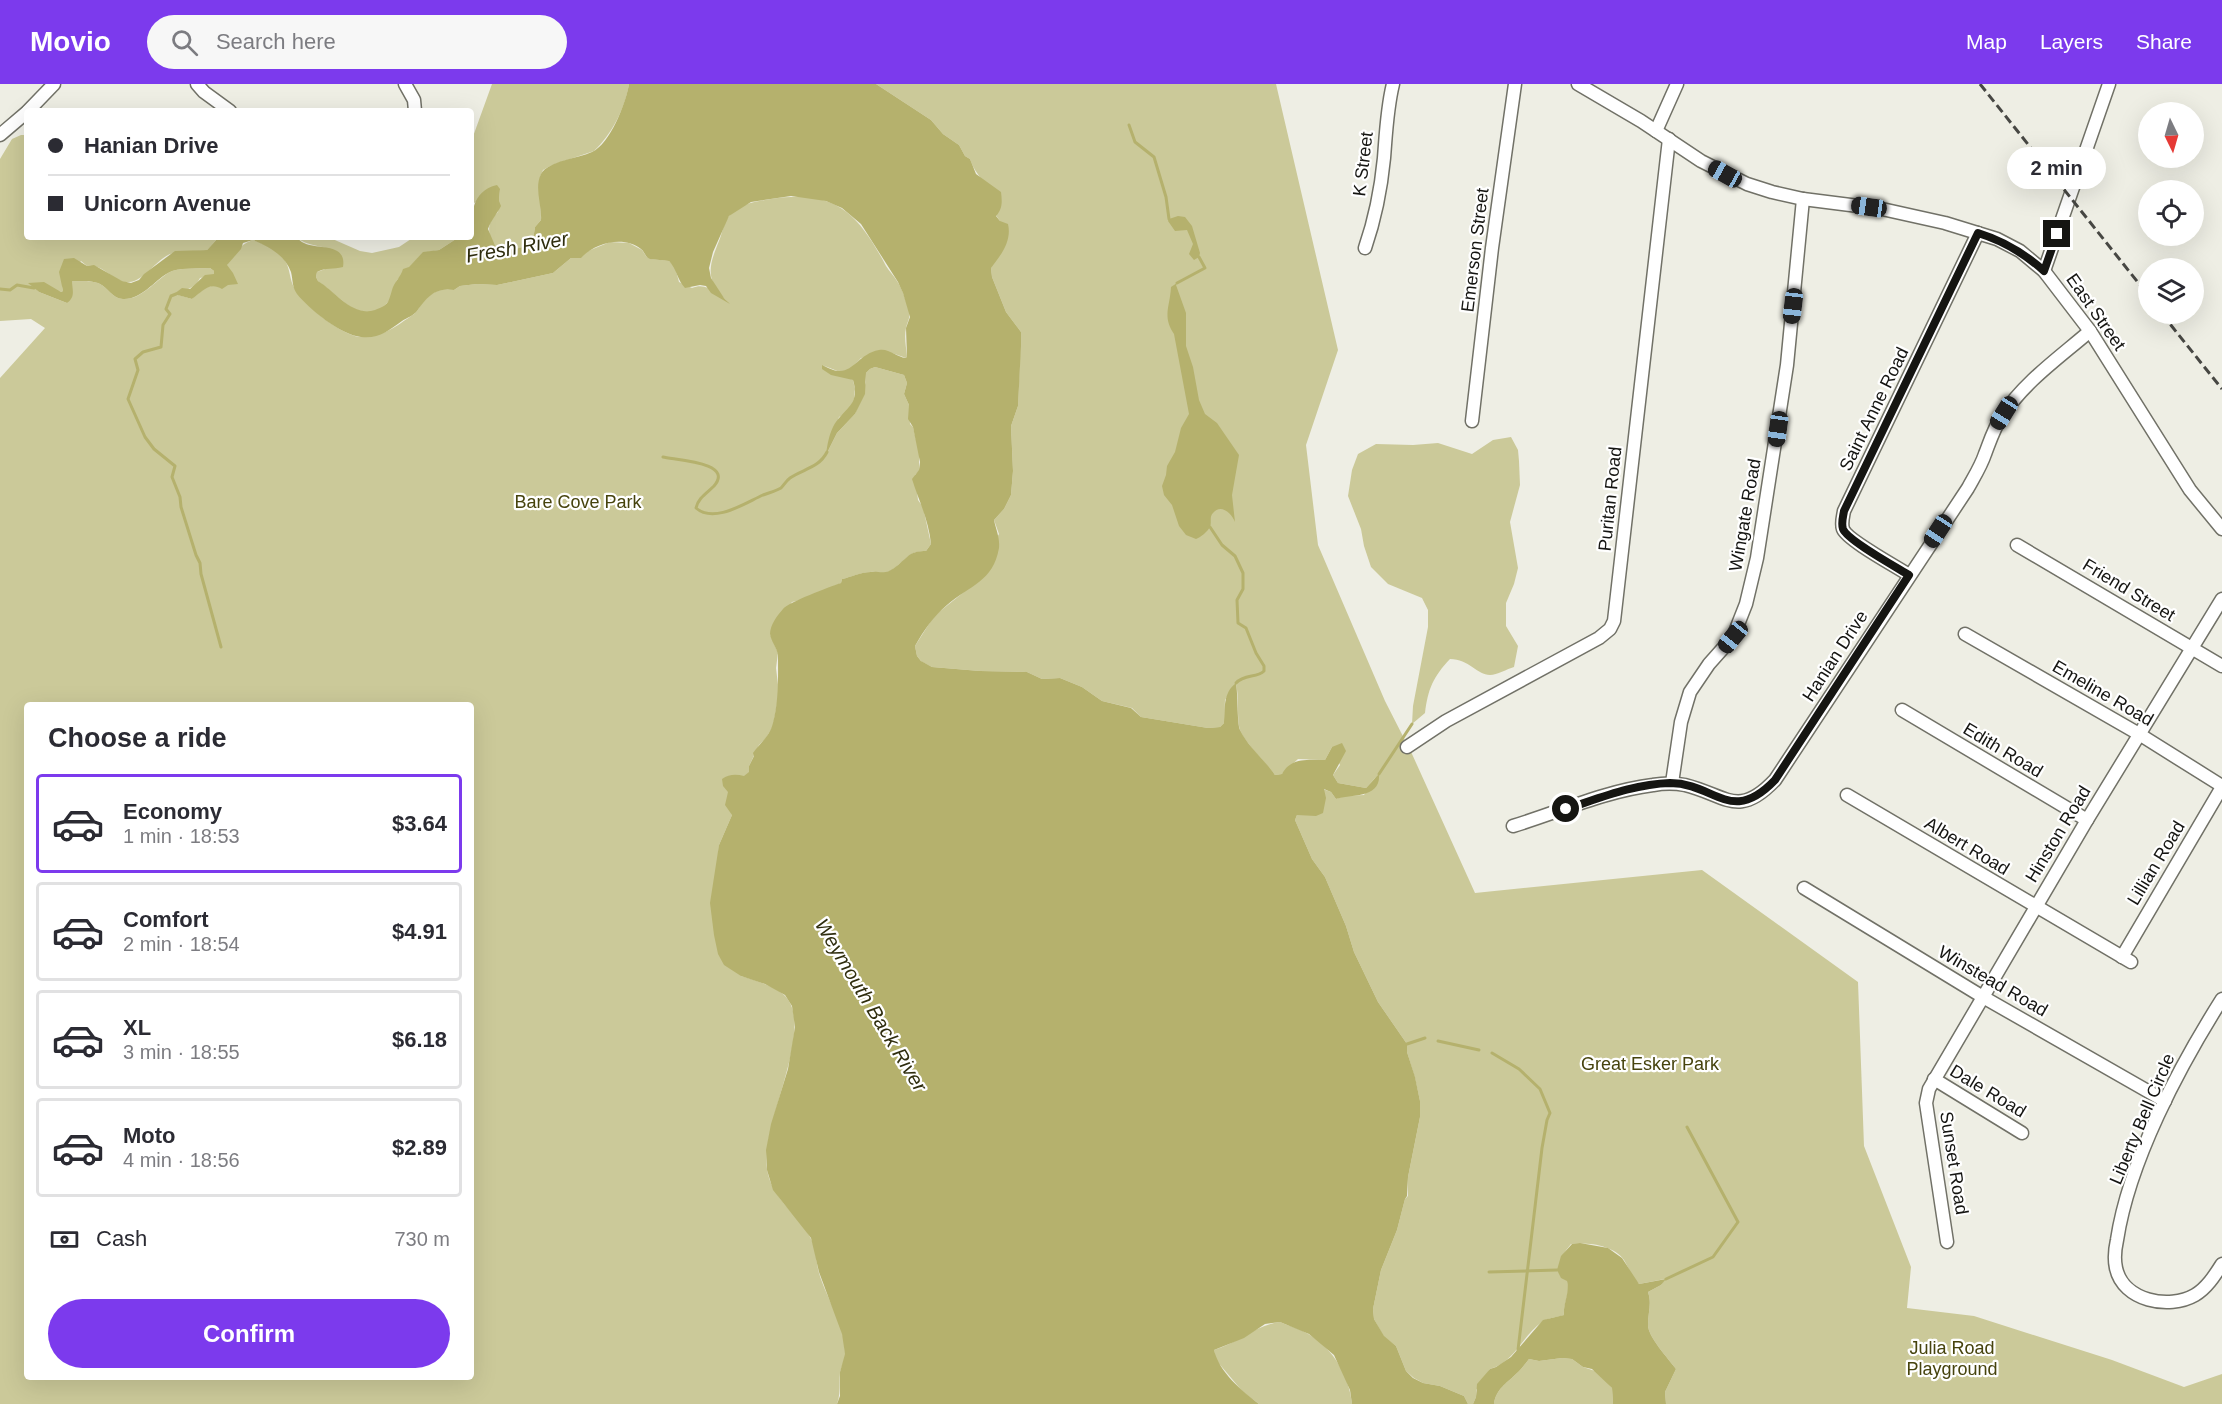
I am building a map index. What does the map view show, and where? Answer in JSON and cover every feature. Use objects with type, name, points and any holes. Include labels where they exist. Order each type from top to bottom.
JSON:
[{"type":"street","points":[[32,108],[54,84]]},
{"type":"street","points":[[197,84],[226,108]]},
{"type":"street","points":[[405,84],[414,100],[415,108]]},
{"type":"street","name":"K Street","points":[[1365,248],[1378,197],[1393,84]]},
{"type":"street","name":"Emerson Street","points":[[1472,421],[1492,248],[1515,84]]},
{"type":"street","name":"East Street","points":[[1578,84],[1701,160],[1747,184],[1803,199],[1882,209],[1945,223],[1997,239],[2020,251],[2044,271],[2090,331],[2185,482],[2222,529]]},
{"type":"street","points":[[1656,131],[1677,84]]},
{"type":"street","points":[[2044,271],[2109,84]]},
{"type":"street","points":[[0,135],[24,115]]},
{"type":"street","name":"Puritan Road","points":[[1407,747],[1446,721],[1599,638],[1614,621],[1617,612],[1669,139]]},
{"type":"street","name":"Wingate Road","points":[[1672,783],[1681,722],[1690,692],[1709,664],[1733,637],[1746,604],[1757,558],[1787,365],[1803,199]]},
{"type":"street","name":"Saint Anne Road","points":[[1909,575],[1850,538],[1842,528],[1842,520],[1844,511],[1978,233]]},
{"type":"street","name":"Hanian Drive","points":[[1513,826],[1618,792],[1672,783],[1686,785],[1728,801],[1740,801],[1763,793],[1775,780],[1968,488],[1982,463],[2004,413],[2020,393],[2046,368],[2090,331]]},
{"type":"street","name":"Friend Street","points":[[2017,545],[2222,666]]},
{"type":"street","name":"Hinston Road","points":[[1931,1084],[2087,820],[2222,599]]},
{"type":"street","name":"Emeline Road","points":[[1965,634],[2139,734],[2222,787]]},
{"type":"street","name":"Edith Road","points":[[1902,710],[2087,820]]},
{"type":"street","name":"Lillian Road","points":[[2127,960],[2222,787]]},
{"type":"street","name":"Albert Road","points":[[1847,795],[2127,960]]},
{"type":"street","name":"Winstead Road","points":[[1804,888],[1983,997],[2165,1101]]},
{"type":"street","name":"Liberty Bell Circle","points":[[2222,999],[2165,1101],[2130,1191],[2115,1256],[2116,1269],[2127,1288],[2139,1296],[2164,1302],[2177,1301],[2195,1295],[2211,1280],[2222,1264]]},
{"type":"street","name":"Dale Road","points":[[1931,1084],[2022,1133]]},
{"type":"street","name":"Sunset Road","points":[[1931,1084],[1926,1104],[1947,1242]]},
{"type":"green space","points":[[492,84],[629,84],[617,120],[594,151],[543,170],[540,177],[541,220],[535,227],[533,240],[521,248],[496,249],[491,239],[489,230],[491,221],[498,212],[500,189],[474,203],[474,134]]},
{"type":"green space","name":"Great Esker Park","points":[[876,84],[1276,84],[1338,350],[1306,445],[1318,545],[1385,701],[1412,754],[1475,893],[1702,870],[1858,982],[1864,1146],[1911,1267],[1907,1308],[1974,1316],[2112,1360],[2184,1387],[2222,1374],[2222,1404],[1666,1404],[1665,1392],[1676,1369],[1655,1341],[1648,1325],[1650,1304],[1648,1292],[1661,1285],[1665,1279],[1639,1284],[1620,1255],[1607,1248],[1585,1244],[1571,1244],[1562,1257],[1561,1262],[1568,1287],[1564,1315],[1542,1322],[1506,1361],[1490,1369],[1476,1390],[1473,1404],[1468,1404],[1464,1396],[1440,1386],[1423,1383],[1406,1371],[1396,1346],[1384,1337],[1374,1319],[1373,1309],[1381,1270],[1408,1196],[1408,1177],[1420,1117],[1420,1101],[1407,1044],[1378,1002],[1354,952],[1346,926],[1325,877],[1312,859],[1295,820],[1297,815],[1305,815],[1323,789],[1331,792],[1336,799],[1344,796],[1364,795],[1376,777],[1366,788],[1338,783],[1333,775],[1340,765],[1332,747],[1325,760],[1298,759],[1282,774],[1275,775],[1241,732],[1238,721],[1236,683],[1225,700],[1224,723],[1220,727],[1208,728],[1141,717],[1132,708],[1102,701],[1082,687],[1060,678],[1042,679],[1027,672],[932,667],[922,662],[917,656],[915,646],[934,616],[964,592],[999,534],[994,520],[1004,509],[1011,495],[1013,471],[1011,426],[1018,406],[1021,332],[1006,312],[992,277],[991,268],[1000,221],[985,185],[970,159],[965,156],[959,145],[943,134],[931,120]]},
{"type":"green space","name":"Bare Cove Park","points":[[24,135],[24,240],[216,240],[207,250],[170,254],[145,274],[129,282],[118,280],[98,267],[87,266],[81,261],[62,285],[63,291],[61,292],[29,283],[39,292],[67,303],[72,281],[90,282],[103,286],[116,297],[130,299],[141,294],[172,271],[210,268],[214,271],[214,275],[200,278],[193,286],[175,294],[192,299],[206,287],[217,285],[235,252],[253,240],[270,248],[284,259],[295,289],[315,311],[344,332],[361,337],[377,335],[395,327],[415,313],[425,299],[436,292],[477,284],[497,285],[553,273],[571,258],[610,242],[629,243],[642,250],[651,259],[669,261],[675,267],[679,282],[692,288],[707,287],[728,302],[715,287],[711,273],[711,266],[724,225],[738,209],[766,200],[793,197],[828,202],[842,209],[854,219],[876,247],[899,284],[909,311],[905,335],[907,356],[906,358],[892,353],[861,358],[850,370],[840,372],[822,365],[853,380],[855,389],[854,399],[848,412],[839,417],[827,453],[837,433],[855,414],[866,382],[866,373],[875,367],[904,375],[907,383],[904,394],[909,405],[910,424],[913,427],[919,452],[919,471],[915,475],[918,500],[923,507],[931,544],[926,551],[913,553],[885,573],[868,572],[842,579],[841,583],[805,599],[792,602],[770,634],[778,653],[776,668],[779,693],[773,726],[759,745],[749,766],[750,772],[728,792],[732,815],[719,845],[718,859],[741,976],[765,984],[782,993],[793,1012],[794,1032],[791,1054],[771,1128],[767,1150],[767,1169],[769,1179],[779,1197],[805,1228],[812,1241],[822,1283],[839,1323],[845,1357],[840,1373],[837,1404],[0,1404],[0,378],[45,328],[31,319],[0,321],[0,159],[12,139]]},
{"type":"green space","points":[[301,240],[335,240],[360,251],[372,253],[399,247],[410,240],[454,240],[439,250],[423,253],[397,280],[391,298],[383,308],[371,312],[354,310],[318,281],[317,272],[328,268],[333,251]]},
{"type":"green space","points":[[1511,437],[1518,450],[1520,485],[1510,522],[1518,568],[1506,603],[1506,626],[1518,646],[1514,667],[1490,675],[1450,659],[1432,684],[1425,713],[1412,724],[1413,706],[1428,627],[1428,610],[1422,598],[1388,584],[1371,567],[1361,529],[1348,496],[1352,470],[1358,454],[1376,444],[1438,443],[1472,454],[1493,440]]},
{"type":"green space","points":[[1280,1322],[1306,1333],[1326,1348],[1344,1374],[1352,1404],[1259,1404],[1243,1392],[1216,1360],[1214,1350],[1263,1327]]},
{"type":"green space","points":[[1529,1359],[1539,1361],[1572,1359],[1583,1367],[1598,1372],[1612,1388],[1613,1404],[1494,1404],[1499,1391]]},
{"type":"water","name":"Weymouth Back River","points":[[629,84],[876,84],[931,120],[943,134],[959,145],[965,156],[970,159],[976,174],[1001,192],[1001,207],[996,216],[1000,221],[1008,224],[1009,230],[1002,253],[991,268],[992,277],[1006,312],[1021,332],[1018,406],[1011,426],[1013,471],[1011,495],[1004,509],[994,520],[999,548],[992,568],[979,582],[947,605],[929,624],[915,646],[917,656],[921,661],[932,667],[1027,672],[1042,679],[1060,678],[1082,687],[1102,701],[1131,708],[1141,717],[1208,728],[1220,727],[1224,723],[1227,696],[1236,683],[1240,730],[1275,775],[1282,774],[1295,762],[1325,760],[1332,747],[1342,743],[1346,751],[1333,775],[1338,783],[1366,788],[1379,774],[1375,788],[1364,794],[1336,799],[1331,792],[1324,789],[1326,798],[1323,813],[1316,816],[1297,815],[1295,820],[1312,859],[1325,877],[1346,926],[1354,952],[1378,1002],[1407,1044],[1420,1101],[1420,1117],[1408,1177],[1407,1196],[1397,1230],[1381,1270],[1373,1309],[1374,1319],[1384,1336],[1396,1346],[1406,1371],[1413,1378],[1464,1396],[1468,1404],[1352,1404],[1350,1390],[1334,1355],[1309,1334],[1280,1322],[1265,1324],[1244,1338],[1214,1350],[1226,1373],[1259,1404],[837,1404],[840,1396],[840,1372],[845,1354],[842,1334],[819,1272],[811,1238],[773,1190],[767,1170],[766,1150],[771,1124],[788,1069],[795,1027],[792,1006],[785,995],[765,984],[741,976],[724,965],[718,954],[710,903],[719,845],[732,815],[725,805],[728,792],[723,786],[722,779],[733,775],[744,776],[749,772],[753,753],[772,728],[778,681],[778,655],[770,634],[774,621],[783,609],[793,603],[841,583],[842,579],[864,573],[889,571],[910,555],[926,551],[931,544],[926,519],[912,479],[919,470],[920,462],[913,427],[908,419],[909,405],[904,394],[907,383],[904,375],[875,367],[866,373],[865,394],[855,414],[837,433],[826,455],[832,430],[853,401],[855,389],[853,380],[831,375],[822,369],[822,365],[840,371],[879,350],[886,350],[906,358],[906,328],[910,317],[898,282],[861,224],[842,208],[826,201],[791,196],[751,202],[729,216],[713,252],[709,268],[711,278],[730,304],[711,293],[706,286],[685,288],[669,261],[650,259],[634,245],[618,242],[593,248],[581,258],[571,258],[553,273],[497,285],[477,284],[460,286],[454,290],[442,290],[428,297],[417,311],[383,334],[361,337],[344,332],[309,307],[297,294],[291,272],[285,261],[270,248],[253,240],[300,240],[310,245],[336,250],[343,259],[343,267],[317,272],[318,281],[352,307],[359,310],[375,310],[387,303],[403,269],[409,267],[423,252],[439,250],[454,240],[474,240],[474,205],[488,188],[497,185],[500,189],[501,206],[488,229],[496,248],[516,249],[533,240],[535,227],[541,220],[538,185],[541,174],[550,166],[599,148],[611,132]]},
{"type":"water","points":[[1178,216],[1185,217],[1192,226],[1200,253],[1199,257],[1194,260],[1189,254],[1193,244],[1187,230],[1175,231],[1168,221]]},
{"type":"water","points":[[216,240],[253,240],[243,243],[241,249],[227,265],[238,284],[228,285],[222,289],[209,287],[192,299],[174,294],[182,288],[190,289],[205,275],[214,274],[210,268],[172,271],[136,296],[123,299],[116,297],[97,283],[72,281],[73,296],[67,303],[39,292],[28,283],[44,282],[63,291],[59,272],[64,259],[74,258],[87,266],[94,265],[122,281],[131,283],[139,280],[175,251],[207,250]]},
{"type":"water","points":[[1177,283],[1186,313],[1186,346],[1193,367],[1199,400],[1205,414],[1217,423],[1239,455],[1232,495],[1235,522],[1223,509],[1216,510],[1211,516],[1209,529],[1196,539],[1186,535],[1179,526],[1162,486],[1181,428],[1189,414],[1174,334],[1168,322],[1171,287]]},
{"type":"water","points":[[1580,1243],[1608,1248],[1622,1258],[1639,1284],[1666,1279],[1661,1285],[1648,1292],[1650,1304],[1648,1325],[1655,1341],[1676,1369],[1665,1392],[1666,1404],[1613,1404],[1612,1388],[1592,1369],[1583,1367],[1572,1359],[1562,1358],[1539,1361],[1529,1359],[1499,1391],[1494,1404],[1473,1404],[1477,1384],[1490,1369],[1511,1357],[1543,1320],[1564,1315],[1568,1285],[1557,1270],[1561,1256],[1572,1244]]},
{"type":"waterway","points":[[1129,125],[1135,142],[1154,157],[1166,197],[1169,219]]},
{"type":"waterway","points":[[1177,283],[1205,268],[1199,257]]},
{"type":"waterway","name":"Fresh River","points":[[0,289],[10,290],[17,285],[34,288]]},
{"type":"waterway","points":[[176,294],[171,296],[166,309],[170,314],[163,325],[161,347],[143,352],[135,359],[138,370],[128,399],[145,437],[154,449],[175,466],[172,477],[200,563],[221,647]]},
{"type":"waterway","points":[[663,457],[690,461],[710,467],[716,472],[718,478],[714,486],[701,498],[696,508],[712,514],[730,511],[781,488],[790,478],[820,462],[827,452]]},
{"type":"waterway","points":[[1210,527],[1222,545],[1235,556],[1243,573],[1243,589],[1237,600],[1238,623],[1246,628],[1264,666],[1264,671],[1258,675],[1243,678],[1236,683]]},
{"type":"waterway","points":[[1379,774],[1412,724]]},
{"type":"waterway","points":[[1407,1044],[1425,1038]]},
{"type":"waterway","points":[[1438,1041],[1479,1050]]},
{"type":"waterway","points":[[1492,1053],[1519,1069],[1540,1089],[1550,1113],[1542,1148],[1518,1350]]},
{"type":"waterway","points":[[1666,1279],[1713,1257],[1738,1222],[1687,1127]]},
{"type":"waterway","points":[[1489,1272],[1557,1270]]},
{"type":"railway","points":[[1980,84],[2138,282]]},
{"type":"railway","points":[[2170,324],[2222,389]]},
{"type":"route","points":[[1566,809],[1618,792],[1672,783],[1686,785],[1728,801],[1740,801],[1763,793],[1775,780],[1909,575],[1850,538],[1842,528],[1842,520],[1844,511],[1978,233],[1997,239],[2027,255],[2044,271],[2057,234]]},
{"type":"park label","name":"Julia Road Playground","points":[[1952,1358]]}]
